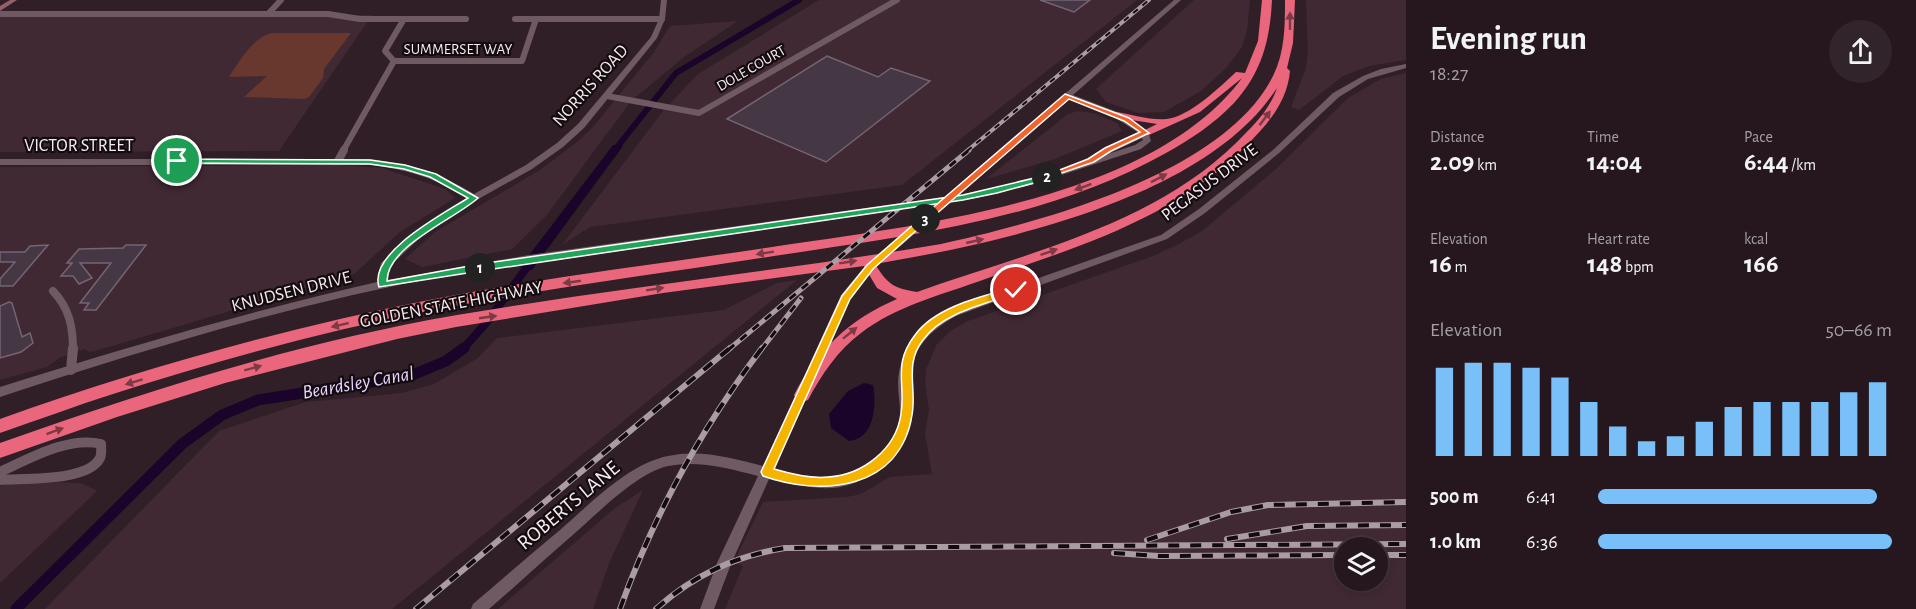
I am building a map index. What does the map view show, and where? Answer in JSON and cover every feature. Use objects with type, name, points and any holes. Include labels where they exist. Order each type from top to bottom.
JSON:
[{"type":"highway","name":"GOLDEN STATE HIGHWAY","points":[[0,426],[82,397],[253,346],[383,315],[534,287],[943,225],[1050,199],[1119,173],[1160,153],[1199,127],[1221,108],[1239,90],[1259,55],[1264,36],[1267,0]]},
{"type":"highway","name":"GOLDEN STATE HIGHWAY","points":[[0,451],[137,401],[196,383],[379,337],[461,320],[681,285],[918,252],[1016,231],[1123,195],[1162,177],[1219,143],[1251,115],[1275,83],[1285,59],[1290,38],[1290,0]]},
{"type":"highway","points":[[1145,133],[1201,107],[1218,95],[1259,55]]},
{"type":"highway","points":[[802,396],[820,364],[847,335],[879,313],[1094,236],[1175,196],[1222,164],[1267,118],[1284,86],[1285,59]]},
{"type":"highway","points":[[1118,115],[1146,121],[1175,120]]},
{"type":"highway","points":[[870,267],[879,283],[892,293],[910,297],[924,295]]},
{"type":"main road","points":[[0,2],[7,0]]},
{"type":"main road","points":[[0,9],[14,0]]},
{"type":"street","points":[[268,14],[281,0]]},
{"type":"street","name":"NORRIS ROAD","points":[[382,285],[382,271],[389,260],[422,231],[529,167],[560,145],[584,123],[648,46],[662,19],[664,0]]},
{"type":"street","name":"DOLE COURT","points":[[607,96],[699,113],[897,0]]},
{"type":"street","points":[[707,609],[724,563],[845,298],[870,267],[1178,0]]},
{"type":"street","points":[[0,14],[328,14],[360,19],[466,19]]},
{"type":"street","points":[[338,161],[394,61],[385,51],[404,19]]},
{"type":"street","points":[[515,19],[662,19]]},
{"type":"street","name":"SUMMERSET WAY","points":[[394,61],[522,61],[536,19]]},
{"type":"street","name":"PEGASUS DRIVE","points":[[767,472],[791,479],[828,483],[852,478],[878,464],[897,444],[906,423],[905,370],[911,352],[919,337],[939,319],[1146,245],[1172,232],[1194,219],[1268,158],[1316,110],[1345,87],[1374,73],[1406,66]]},
{"type":"street","points":[[1068,96],[1118,115],[1134,123],[1145,133]]},
{"type":"street","name":"KNUDSEN DRIVE","points":[[0,393],[259,314],[382,285],[546,256],[976,195],[1031,182],[1144,144],[1147,141],[1145,133]]},
{"type":"street","name":"VICTOR STREET","points":[[0,162],[338,161],[386,164],[419,171],[460,189],[474,198]]},
{"type":"street","points":[[53,291],[65,304],[71,319],[74,336],[71,370]]},
{"type":"street","points":[[0,472],[80,442],[96,442],[101,444],[103,449],[93,465],[73,476],[0,480]]},
{"type":"street","name":"ROBERTS LANE","points":[[478,609],[616,489],[639,474],[668,461],[699,458],[743,465],[767,472]]},
{"type":"shaded area","points":[[819,0],[1137,0],[902,185],[590,227],[562,245],[663,111],[698,74]]},
{"type":"shaded area","points":[[1194,0],[1250,0],[1247,30],[1242,47],[1227,67],[1201,91],[1164,112],[1139,113],[1106,102],[1096,89]]},
{"type":"shaded area","points":[[1306,0],[1406,0],[1406,60],[1369,66],[1343,76],[1299,110],[1291,107],[1306,68],[1308,50]]},
{"type":"shaded area","points":[[372,15],[279,151],[0,152],[0,16]]},
{"type":"shaded area","points":[[738,21],[684,57],[631,101],[546,216],[512,249],[422,267],[405,259],[435,232],[540,170],[577,142],[594,126],[654,52],[670,26]]},
{"type":"shaded area","points":[[273,33],[351,33],[324,69],[323,78],[309,97],[304,99],[244,97],[267,76],[229,77],[253,44]]},
{"type":"shaded area","points":[[1406,73],[1406,609],[725,609],[743,566],[734,562],[763,502],[847,497],[861,494],[890,477],[932,474],[925,434],[929,410],[925,383],[926,369],[937,344],[952,330],[968,321],[1153,256],[1202,231],[1276,169],[1348,98],[1381,79]]},
{"type":"shaded area","points":[[1078,111],[1093,113],[1117,123],[1122,131],[1055,159],[986,179],[1068,114]]},
{"type":"shaded area","points":[[613,145],[623,146],[532,270],[520,267]]},
{"type":"shaded area","points":[[337,165],[382,168],[445,189],[455,198],[400,232],[354,274],[95,351],[90,352],[84,349],[59,358],[47,367],[0,380],[0,167]]},
{"type":"shaded area","points":[[797,280],[392,609],[45,609],[219,431],[306,402],[402,393],[434,384],[478,358],[497,338],[724,310],[777,283]]},
{"type":"shaded area","points":[[864,383],[873,385],[872,420],[864,434],[849,441],[831,428],[829,414],[848,391]]},
{"type":"shaded area","points":[[14,481],[81,483],[97,491],[0,583],[0,486]]},
{"type":"shaded area","points":[[643,490],[610,561],[593,609],[498,609],[615,508]]},
{"type":"building","points":[[1040,0],[1090,0],[1074,12]]},
{"type":"building","points":[[827,56],[878,77],[891,68],[930,81],[826,162],[727,119]]},
{"type":"building","points":[[48,245],[13,286],[0,286],[0,279],[15,262],[0,262],[0,252],[25,252],[30,246]]},
{"type":"building","points":[[126,245],[146,245],[96,310],[84,310],[89,303],[80,303],[111,263],[80,263],[92,278],[79,284],[73,276],[61,276],[72,263],[67,263],[79,249],[123,248]]},
{"type":"building","points":[[12,303],[22,337],[30,333],[33,343],[21,352],[0,358],[0,306]]},
{"type":"waterway","name":"Beardsley Canal","points":[[614,151],[676,73],[799,0]]},
{"type":"waterway","name":"Beardsley Canal","points":[[612,154],[615,150]]},
{"type":"waterway","name":"Beardsley Canal","points":[[463,348],[487,322],[533,259]]},
{"type":"waterway","name":"Beardsley Canal","points":[[16,609],[182,444],[222,415],[258,400],[410,376],[446,361],[463,348]]},
{"type":"railway","points":[[967,151],[1149,0]]},
{"type":"railway","points":[[728,350],[969,150]]},
{"type":"railway","points":[[761,350],[801,298]]},
{"type":"railway","points":[[416,609],[730,348]]},
{"type":"railway","points":[[620,609],[648,540],[681,473],[719,410],[762,348]]},
{"type":"railway","points":[[1147,540],[1231,512],[1268,505],[1406,502]]},
{"type":"railway","points":[[1227,539],[1307,526],[1406,525]]},
{"type":"railway","points":[[656,609],[685,586],[716,569],[749,556],[785,548],[1406,544]]},
{"type":"railway","points":[[1114,553],[1158,556],[1334,555]]},
{"type":"railway","points":[[1388,555],[1406,555]]},
{"type":"route","points":[[177,161],[370,162],[405,167],[433,175],[474,198],[441,217],[389,260],[382,271],[382,285],[546,256],[945,200],[963,197],[976,195],[997,191],[1046,178],[1091,161],[1099,154],[1145,133],[1127,119],[1068,96],[972,178],[921,222],[870,267],[845,298],[767,472],[802,481],[836,482],[852,478],[878,464],[889,454],[903,434],[907,412],[905,370],[908,357],[919,337],[939,319],[1016,290]]}]
